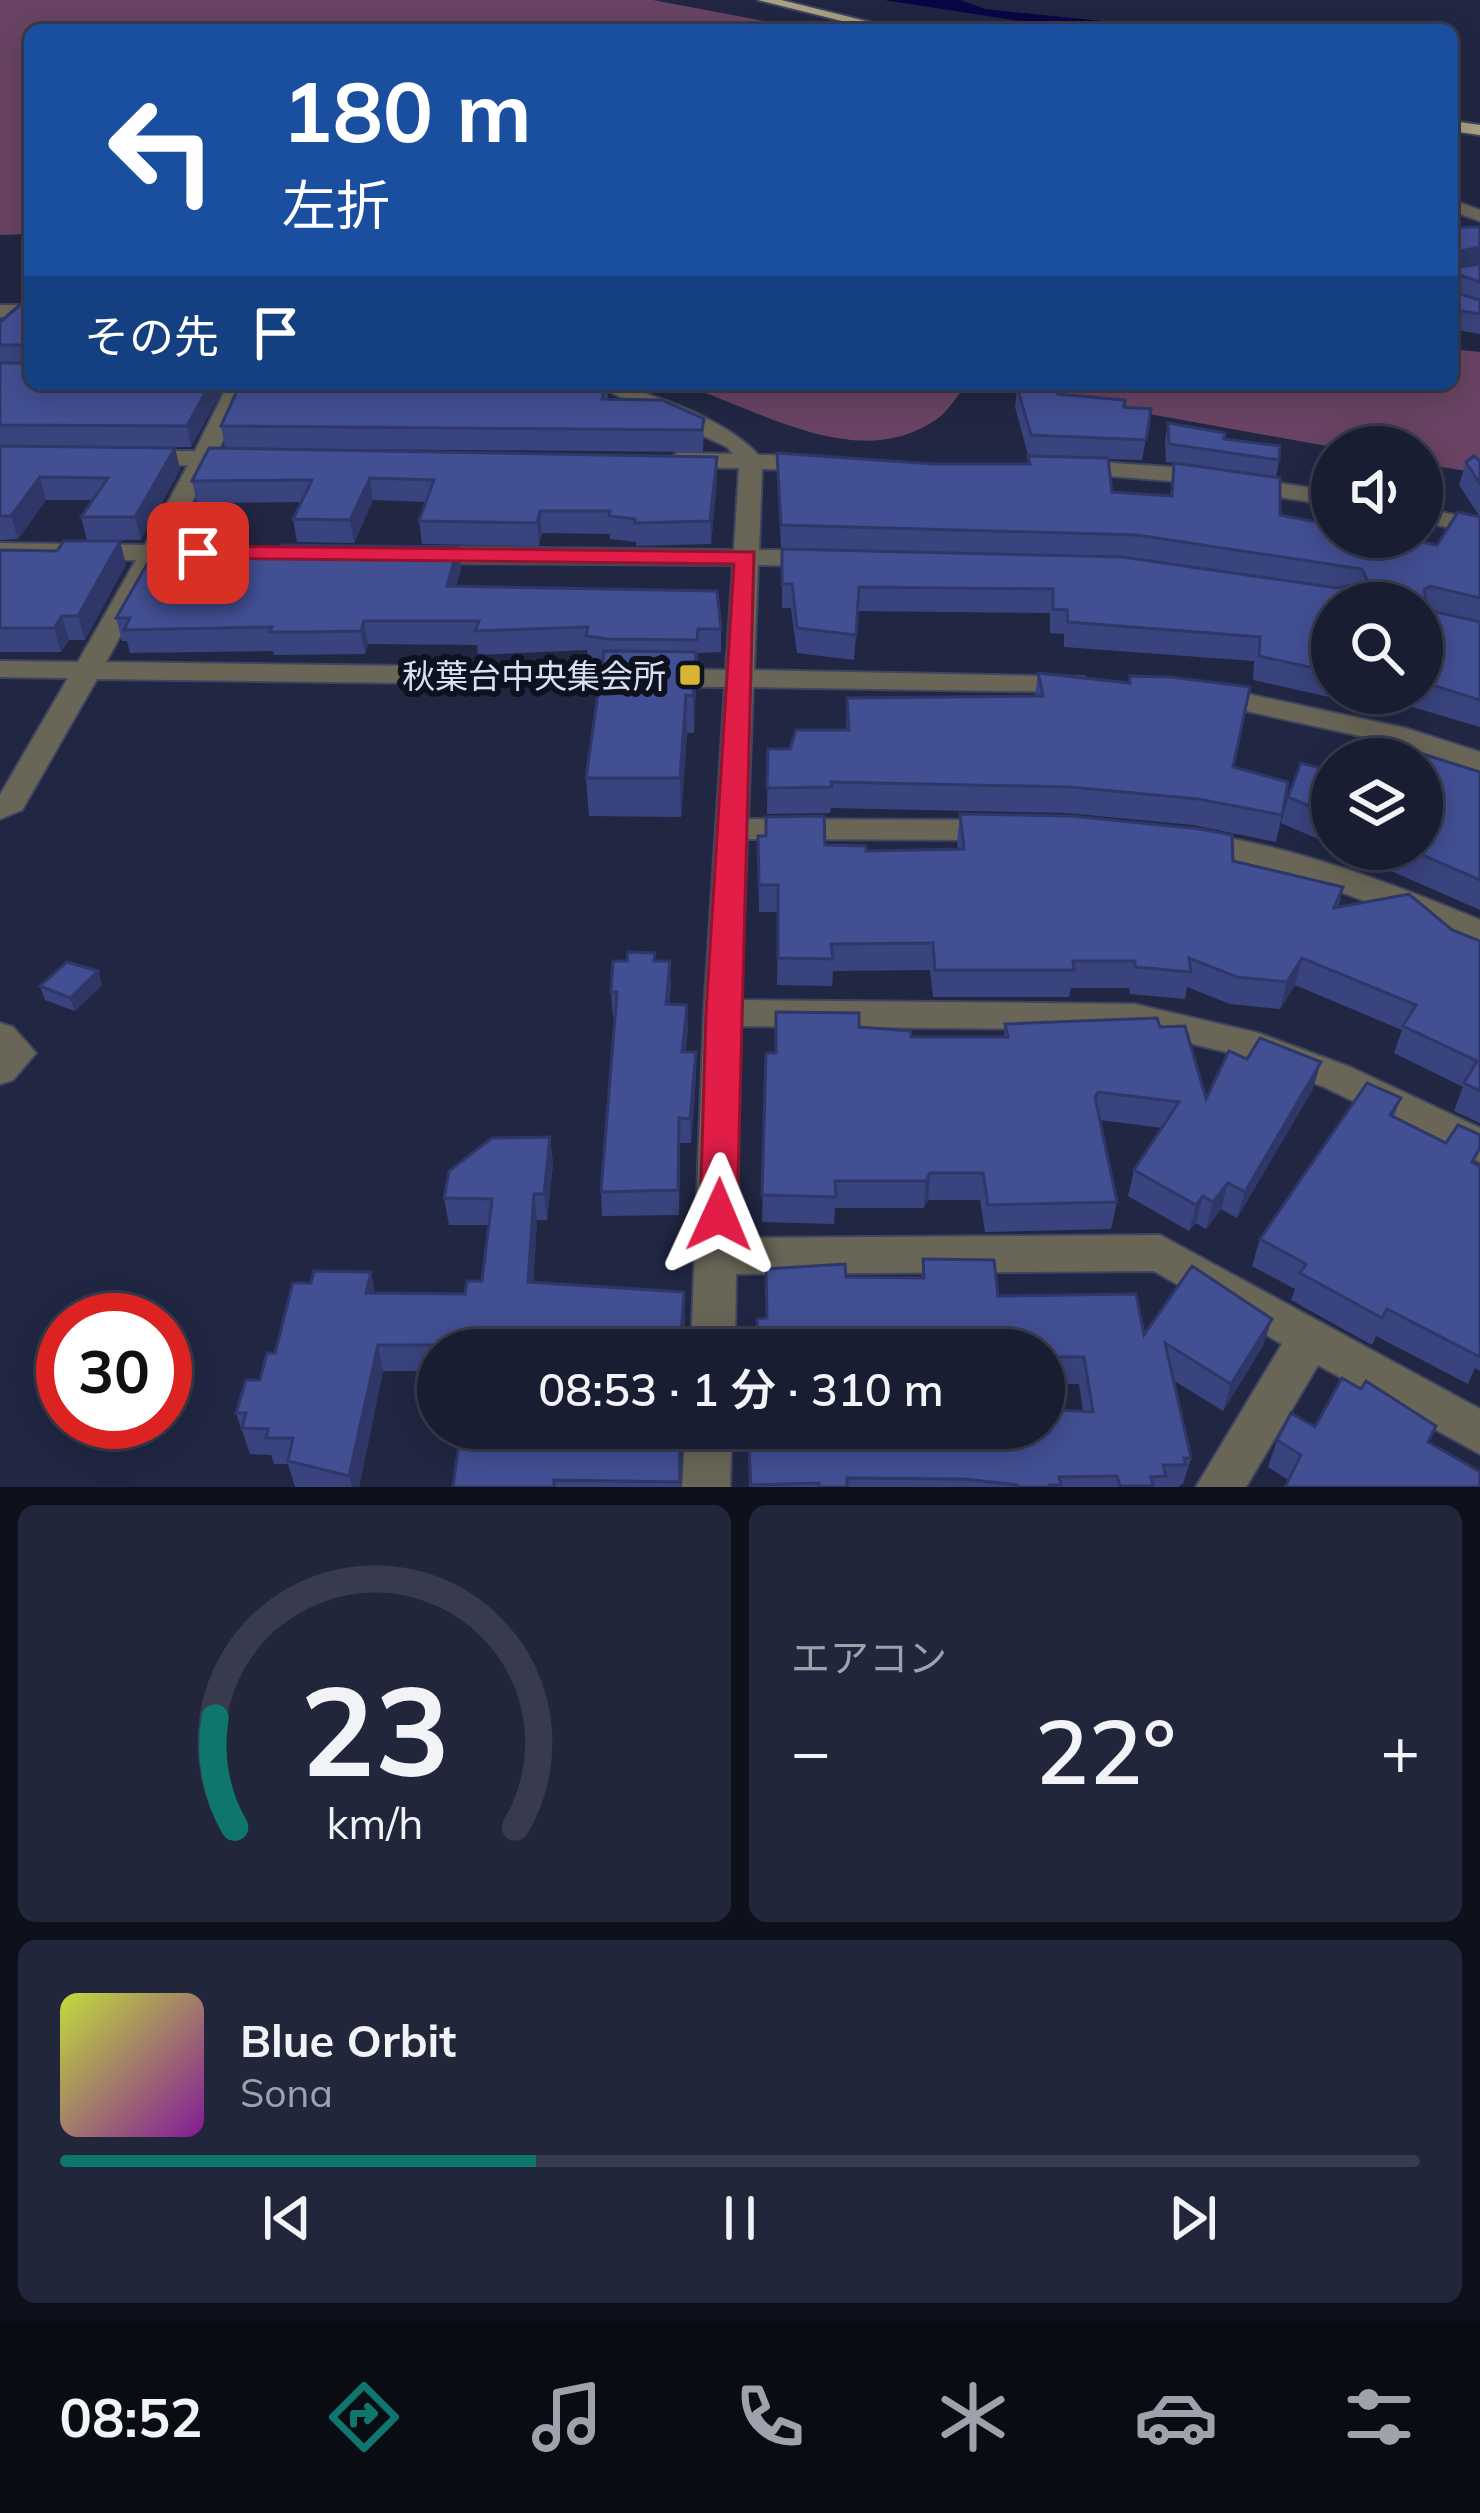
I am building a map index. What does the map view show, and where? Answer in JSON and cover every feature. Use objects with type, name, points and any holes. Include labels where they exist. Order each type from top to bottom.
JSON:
[{"type":"main road","points":[[764,0],[869,24]]},
{"type":"street","points":[[0,337],[24,314]]},
{"type":"street","points":[[0,808],[11,802],[87,670],[205,458],[236,390]]},
{"type":"street","points":[[618,390],[735,442],[751,461],[722,1012],[714,1329]]},
{"type":"street","points":[[114,458],[277,458]]},
{"type":"street","points":[[658,460],[840,463]]},
{"type":"street","points":[[1040,467],[1171,474],[1311,495]]},
{"type":"street","points":[[1443,519],[1480,526]]},
{"type":"street","points":[[0,551],[223,554]]},
{"type":"street","points":[[389,555],[861,559]]},
{"type":"street","points":[[0,669],[1103,685]]},
{"type":"street","points":[[1186,691],[1263,702],[1480,762]]},
{"type":"street","points":[[730,830],[1024,830]]},
{"type":"street","points":[[1151,838],[1224,846],[1299,867],[1480,933]]},
{"type":"street","points":[[722,1012],[1134,1017],[1282,1057],[1480,1146]]},
{"type":"street","points":[[0,1036],[17,1053],[0,1070]]},
{"type":"street","points":[[718,1256],[1160,1252],[1480,1433]]},
{"type":"street","points":[[1220,1487],[1310,1337]]},
{"type":"street","points":[[706,1487],[708,1449]]},
{"type":"shaded area","points":[[0,0],[653,0],[780,24],[24,24],[24,234],[0,235]]},
{"type":"shaded area","points":[[884,0],[960,0],[985,9],[1131,24],[1038,24]]},
{"type":"shaded area","points":[[1458,350],[1480,352],[1480,473],[1443,467],[1443,426],[1311,426],[1311,443],[1017,390],[1458,390]]},
{"type":"shaded area","points":[[696,390],[962,390],[937,419],[906,435],[874,441],[841,439]]},
{"type":"building","points":[[1458,227],[1480,227],[1480,247],[1458,252]]},
{"type":"building","points":[[1480,264],[1480,282],[1458,274],[1458,267]]},
{"type":"building","points":[[1458,293],[1480,300],[1480,314],[1458,312]]},
{"type":"building","points":[[24,301],[24,345],[0,345],[0,322]]},
{"type":"building","points":[[0,363],[24,363],[24,390],[207,390],[187,426],[0,425]]},
{"type":"building","points":[[237,390],[604,390],[602,399],[662,400],[704,419],[702,430],[221,426]]},
{"type":"building","points":[[1018,390],[1057,390],[1058,394],[1125,400],[1124,407],[1151,409],[1146,440],[1031,435]]},
{"type":"building","points":[[1168,423],[1225,433],[1224,439],[1280,446],[1279,460],[1169,444]]},
{"type":"building","points":[[0,446],[175,448],[135,517],[81,517],[108,478],[40,477],[11,516],[0,516]]},
{"type":"building","points":[[209,448],[717,457],[710,521],[635,523],[635,519],[609,516],[610,511],[540,511],[537,523],[419,521],[434,480],[370,478],[350,520],[293,519],[312,480],[192,481]]},
{"type":"building","points":[[777,453],[934,464],[1030,464],[1028,456],[1108,458],[1112,492],[1172,496],[1174,463],[1280,478],[1280,515],[1311,521],[1311,558],[1443,558],[1443,536],[1458,512],[1480,517],[1480,598],[1443,589],[1443,582],[1368,582],[1362,569],[1137,535],[781,525]]},
{"type":"building","points":[[1474,456],[1480,461],[1480,484],[1466,462]]},
{"type":"building","points":[[64,541],[120,541],[78,616],[62,616],[54,628],[0,628],[0,550],[57,551]]},
{"type":"building","points":[[282,545],[458,547],[447,586],[717,591],[721,629],[698,629],[697,640],[608,639],[586,636],[588,627],[475,631],[479,621],[364,621],[361,631],[269,632],[272,627],[124,630],[130,618],[116,618],[157,547],[278,552]]},
{"type":"building","points":[[782,549],[1122,557],[1311,584],[1311,667],[1259,656],[1260,637],[1068,622],[1067,610],[1053,609],[1053,589],[859,587],[856,635],[797,628],[792,584],[782,584]]},
{"type":"building","points":[[1443,613],[1480,622],[1480,700],[1443,689]]},
{"type":"building","points":[[604,651],[696,652],[693,696],[686,695],[680,778],[586,778]]},
{"type":"building","points":[[1038,673],[1130,683],[1130,676],[1171,677],[1250,687],[1233,767],[1288,782],[1282,815],[1198,799],[1070,787],[831,782],[832,787],[767,788],[768,749],[790,749],[796,730],[849,730],[847,698],[1043,696]]},
{"type":"building","points":[[1443,760],[1480,772],[1480,880],[1443,864]]},
{"type":"building","points":[[1301,763],[1311,766],[1311,807],[1288,797]]},
{"type":"building","points":[[960,814],[1072,816],[1200,829],[1232,835],[1233,861],[1343,887],[1334,908],[1409,894],[1452,930],[1480,941],[1480,1091],[1464,1083],[1477,1061],[1403,1026],[1416,1005],[1302,958],[1287,982],[1237,977],[1189,958],[1191,972],[1135,967],[1135,961],[1073,961],[1074,970],[935,970],[933,943],[831,944],[833,959],[778,958],[778,885],[759,885],[758,836],[766,836],[766,817],[824,816],[825,845],[866,846],[866,851],[964,849]]},
{"type":"building","points":[[628,952],[655,953],[654,961],[670,961],[666,1004],[687,1005],[682,1052],[696,1052],[690,1119],[679,1118],[678,1190],[601,1192],[617,992],[611,992],[613,961],[627,961]]},
{"type":"building","points":[[67,962],[98,971],[70,998],[40,986]]},
{"type":"building","points":[[776,1012],[859,1013],[859,1027],[911,1031],[911,1037],[1008,1037],[1005,1024],[1157,1018],[1160,1027],[1185,1026],[1206,1099],[1229,1051],[1247,1059],[1260,1038],[1321,1062],[1245,1192],[1228,1183],[1213,1202],[1203,1196],[1196,1205],[1134,1170],[1179,1102],[1098,1092],[1095,1097],[1117,1202],[988,1205],[983,1173],[930,1173],[926,1181],[835,1181],[836,1197],[762,1195],[766,1053],[776,1053]]},
{"type":"building","points":[[1367,1083],[1401,1098],[1390,1115],[1446,1143],[1458,1125],[1480,1135],[1480,1148],[1472,1162],[1480,1166],[1480,1357],[1387,1309],[1382,1318],[1300,1273],[1306,1264],[1260,1239]]},
{"type":"building","points":[[550,1137],[544,1194],[534,1194],[528,1282],[684,1292],[681,1329],[417,1329],[417,1345],[378,1345],[349,1476],[288,1461],[293,1438],[266,1438],[268,1429],[242,1428],[246,1413],[236,1413],[246,1380],[260,1380],[267,1353],[275,1353],[293,1283],[311,1283],[314,1271],[371,1272],[366,1293],[465,1294],[467,1281],[482,1281],[492,1199],[444,1198],[449,1171],[492,1138]]},
{"type":"building","points":[[923,1259],[994,1260],[998,1296],[1136,1294],[1144,1335],[1192,1266],[1272,1319],[1231,1384],[1165,1343],[1191,1458],[1184,1458],[1186,1465],[1163,1465],[1166,1476],[1151,1477],[1153,1486],[1120,1486],[1117,1476],[1059,1477],[1061,1485],[1050,1487],[964,1479],[847,1478],[847,1487],[751,1485],[749,1449],[1065,1449],[1065,1410],[1093,1412],[1084,1357],[1065,1357],[1065,1329],[757,1329],[757,1319],[767,1318],[766,1269],[845,1264],[846,1277],[924,1278]]},
{"type":"building","points":[[1342,1378],[1361,1389],[1366,1381],[1436,1426],[1428,1442],[1480,1472],[1480,1487],[1285,1487],[1301,1455],[1277,1440],[1291,1413],[1315,1427]]},
{"type":"building","points":[[458,1449],[679,1449],[680,1482],[554,1480],[554,1487],[453,1487]]},
{"type":"place","name":"秋葉台中央集会所","points":[[690,675]]},
{"type":"route","points":[[198,553],[746,557],[722,1012],[719,1215]]}]
